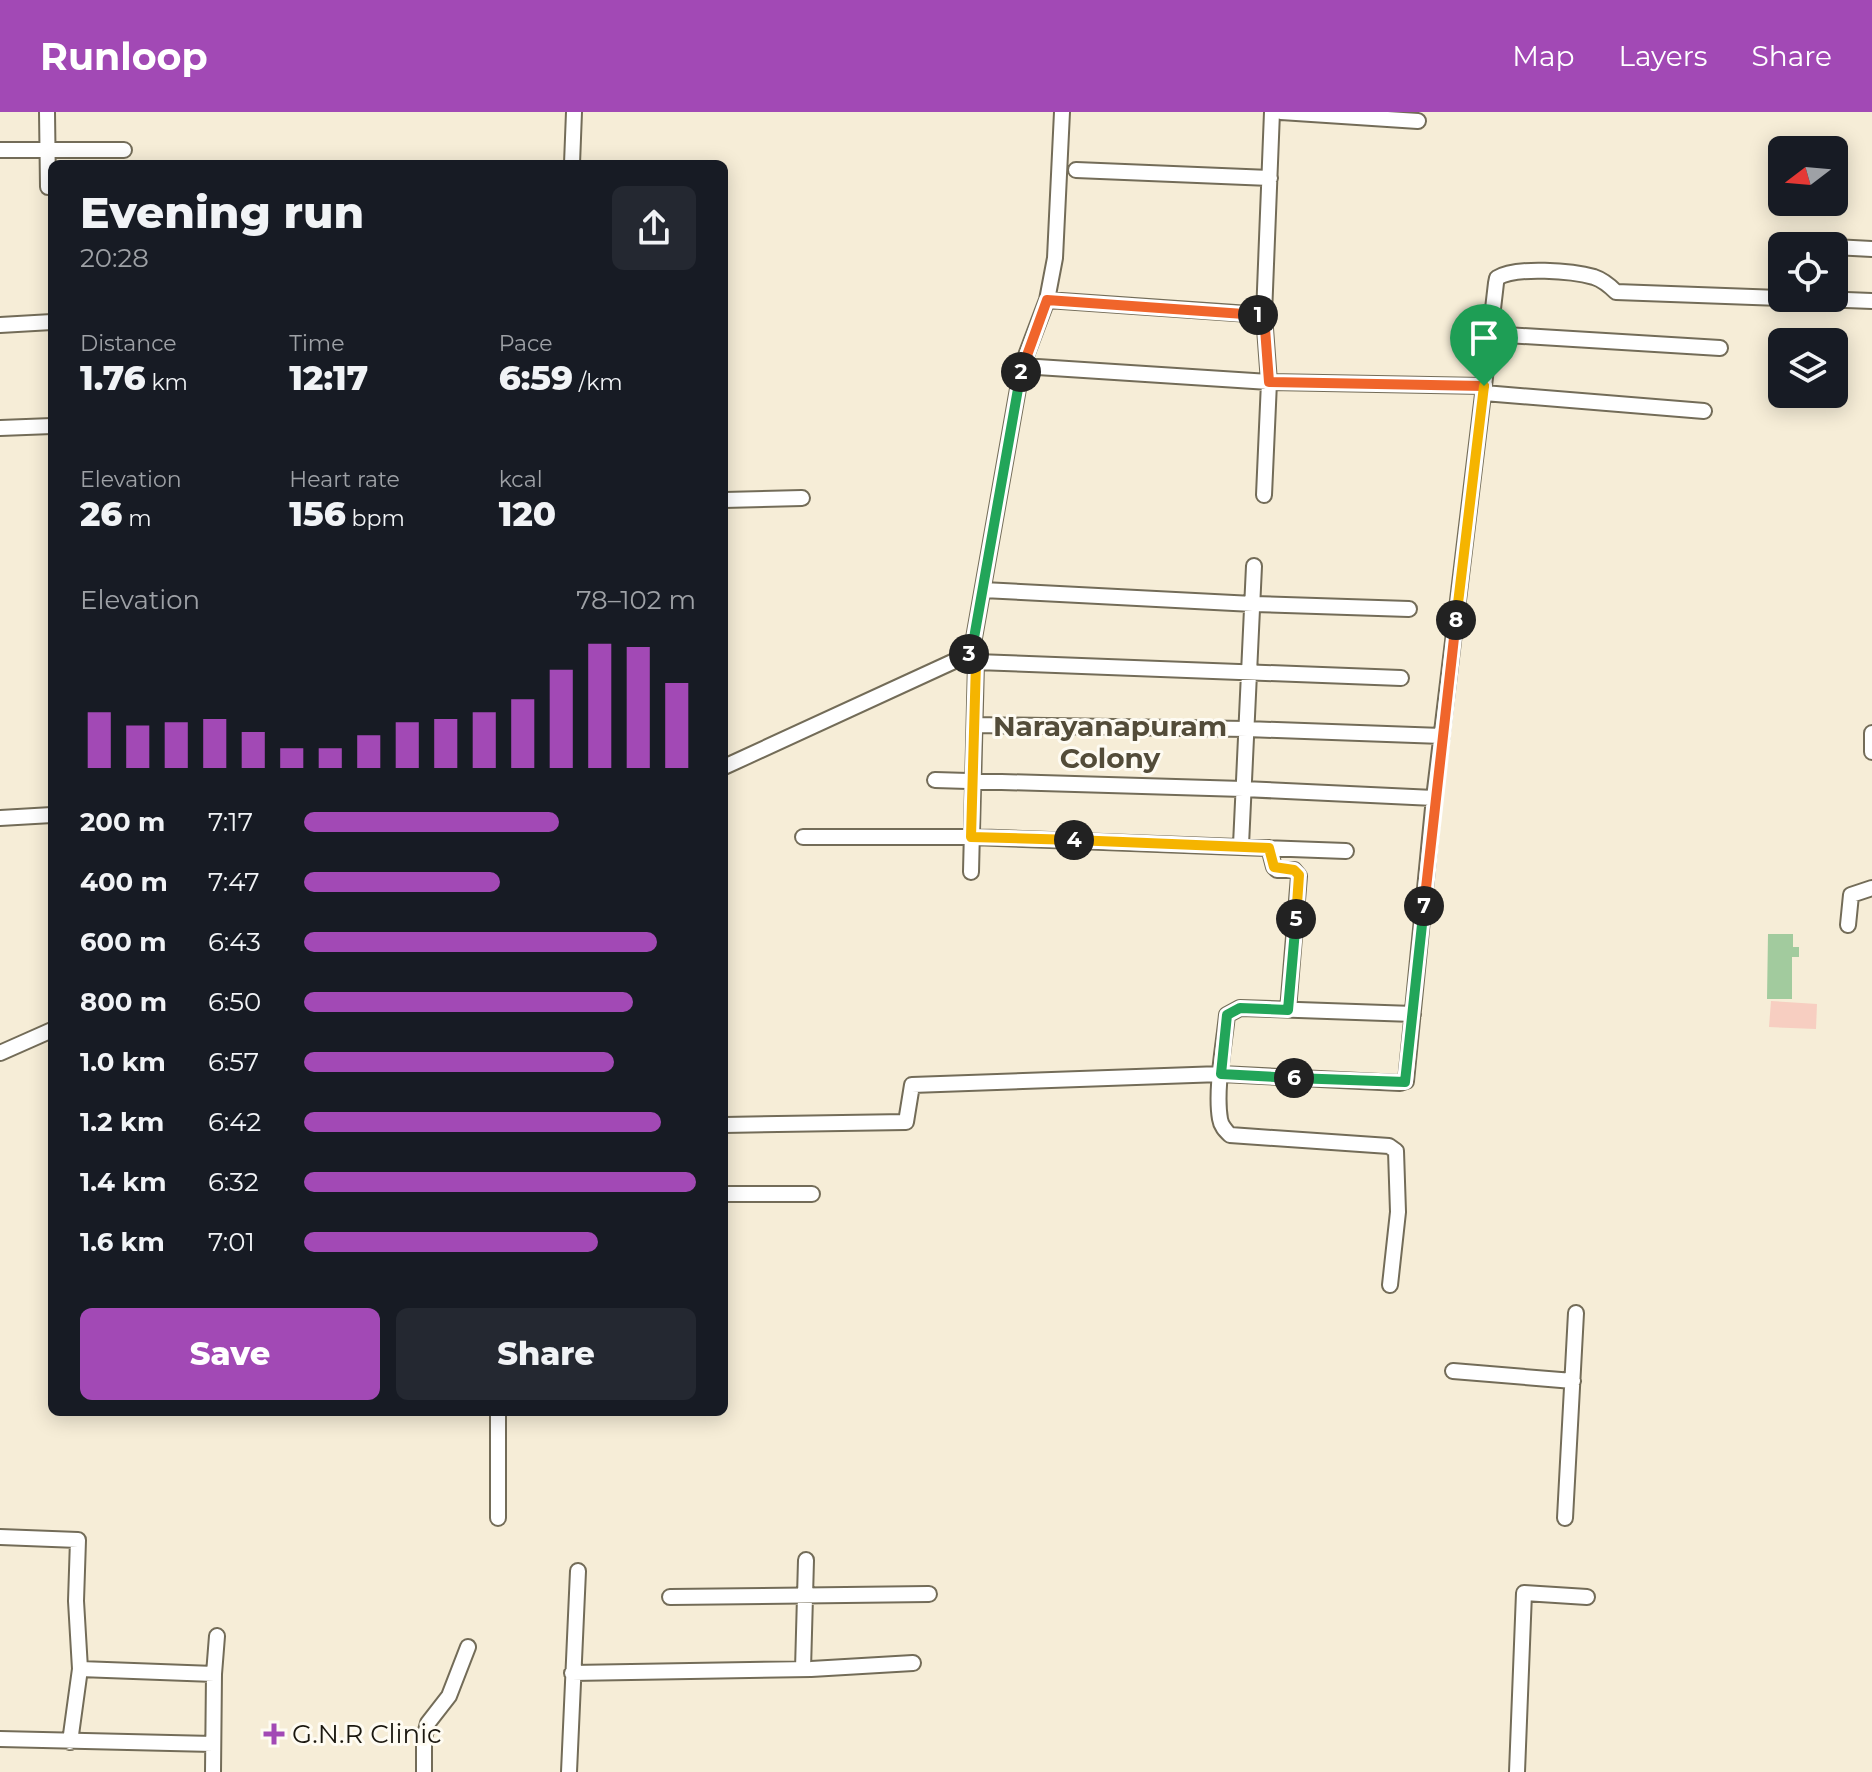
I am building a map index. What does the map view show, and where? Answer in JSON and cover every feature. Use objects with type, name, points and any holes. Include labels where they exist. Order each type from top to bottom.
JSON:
[{"type":"street","points":[[47,112],[48,187]]},
{"type":"street","points":[[572,160],[574,112]]},
{"type":"street","points":[[971,872],[974,638],[1022,366],[1047,300],[1055,258],[1062,112]]},
{"type":"street","points":[[1264,495],[1269,382],[1264,315],[1272,112]]},
{"type":"street","points":[[1281,112],[1418,121]]},
{"type":"street","points":[[0,150],[124,150]]},
{"type":"street","points":[[1076,170],[1270,178]]},
{"type":"street","points":[[1848,248],[1872,249]]},
{"type":"street","points":[[728,1125],[906,1122],[912,1085],[1221,1074],[1402,1083],[1407,1079],[1434,798],[1497,278],[1517,271],[1594,277],[1616,292],[1768,297]]},
{"type":"street","points":[[1047,300],[1264,315]]},
{"type":"street","points":[[1848,300],[1872,301]]},
{"type":"street","points":[[0,325],[48,322]]},
{"type":"street","points":[[1490,334],[1720,348]]},
{"type":"street","points":[[1022,366],[1269,382],[1484,390],[1704,411]]},
{"type":"street","points":[[0,428],[48,426]]},
{"type":"street","points":[[728,500],[802,498]]},
{"type":"street","points":[[1241,845],[1254,566]]},
{"type":"street","points":[[983,590],[1409,609]]},
{"type":"street","points":[[728,765],[961,658],[1250,674],[1401,678]]},
{"type":"street","points":[[975,725],[1247,729],[1442,736]]},
{"type":"street","points":[[1872,733],[1872,752]]},
{"type":"street","points":[[935,780],[1434,798]]},
{"type":"street","points":[[0,818],[48,815]]},
{"type":"street","points":[[803,837],[971,837],[1346,851]]},
{"type":"street","points":[[1269,848],[1274,867],[1294,870],[1299,875],[1288,1010]]},
{"type":"street","points":[[1848,925],[1851,895],[1872,888]]},
{"type":"street","points":[[1390,1285],[1398,1212],[1396,1151],[1389,1146],[1230,1135],[1223,1128],[1220,1117],[1221,1074],[1227,1015],[1240,1008],[1413,1014]]},
{"type":"street","points":[[0,1053],[48,1032]]},
{"type":"street","points":[[728,1194],[812,1194]]},
{"type":"street","points":[[1565,1518],[1576,1313]]},
{"type":"street","points":[[1453,1371],[1573,1381]]},
{"type":"street","points":[[498,1416],[498,1518]]},
{"type":"street","points":[[0,1537],[78,1540],[76,1601],[80,1669],[70,1742]]},
{"type":"street","points":[[803,1669],[806,1560]]},
{"type":"street","points":[[569,1772],[578,1571]]},
{"type":"street","points":[[1517,1772],[1524,1593],[1587,1597]]},
{"type":"street","points":[[670,1597],[929,1594]]},
{"type":"street","points":[[213,1772],[217,1636]]},
{"type":"street","points":[[424,1772],[424,1738],[428,1723],[449,1696],[468,1647]]},
{"type":"street","points":[[572,1673],[803,1669],[913,1663]]},
{"type":"street","points":[[80,1669],[214,1674]]},
{"type":"street","points":[[0,1739],[213,1744]]},
{"type":"shaded area","points":[[1768,934],[1793,934],[1793,947],[1799,947],[1799,957],[1792,957],[1792,999],[1767,999]]},
{"type":"shaded area","points":[[1771,1001],[1817,1004],[1816,1029],[1769,1027]]},
{"type":"place","name":"G.N.R Clinic","points":[[274,1734]]},
{"type":"district","name":"Narayanapuram Colony","points":[[1110,742]]},
{"type":"route","points":[[1047,300],[1264,315],[1269,382],[1484,386],[1434,798],[1407,1079],[1400,1083],[1221,1074],[1227,1015],[1240,1008],[1288,1010],[1299,880],[1297,871],[1277,870],[1271,863],[1269,848],[1241,845],[971,837],[976,662],[967,652],[974,638],[1022,366],[1047,300]]}]
